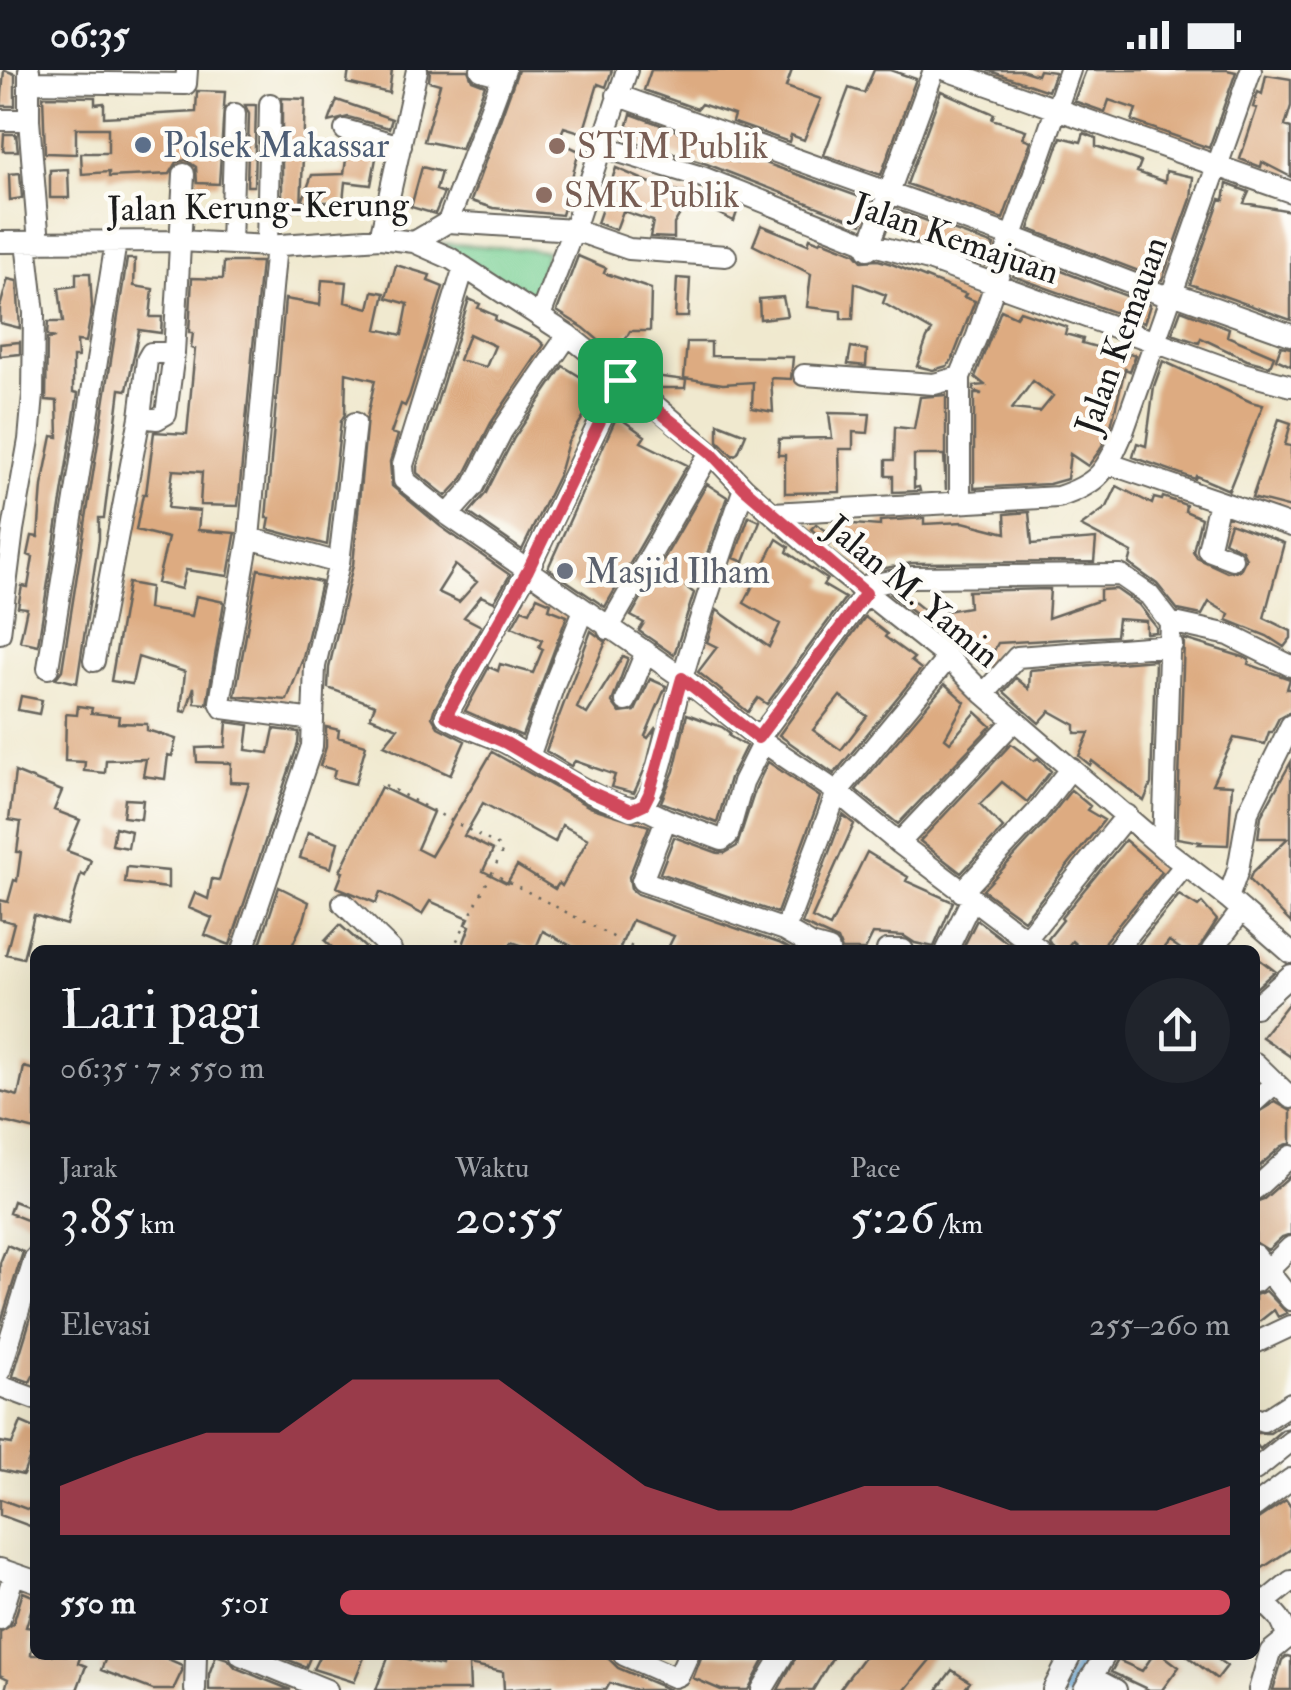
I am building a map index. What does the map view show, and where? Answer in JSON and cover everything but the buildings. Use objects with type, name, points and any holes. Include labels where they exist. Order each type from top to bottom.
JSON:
[{"type":"street","points":[[380,238],[416,70]]},
{"type":"street","points":[[448,222],[504,73],[481,70]]},
{"type":"street","points":[[540,316],[574,230],[627,70]]},
{"type":"street","points":[[869,246],[934,70]]},
{"type":"street","points":[[946,70],[1291,192]]},
{"type":"street","points":[[960,503],[960,377],[1070,70]]},
{"type":"street","name":"Jalan Kemauan","points":[[773,513],[1058,497],[1096,479],[1110,464],[1250,70]]},
{"type":"street","points":[[0,632],[12,530],[30,440],[33,395],[29,76],[186,77]]},
{"type":"street","points":[[617,95],[1169,295],[1291,335]]},
{"type":"street","points":[[270,104],[271,245],[249,538],[220,706],[314,720]]},
{"type":"street","points":[[231,244],[235,114]]},
{"type":"street","points":[[0,120],[29,120]]},
{"type":"street","points":[[345,130],[401,146]]},
{"type":"street","name":"Jalan Kemajuan","points":[[602,148],[702,177],[869,246],[993,283],[1235,371],[1291,386]]},
{"type":"street","points":[[94,660],[140,416],[156,419],[166,414],[174,353],[184,174]]},
{"type":"street","name":"Jalan Kerung-Kerung","points":[[0,242],[182,241],[271,245],[380,238],[414,242],[448,222],[574,230],[629,249],[726,256]]},
{"type":"street","points":[[48,668],[116,242]]},
{"type":"street","name":"Jalan M. Yamin","points":[[414,242],[464,266],[568,336],[710,452],[744,488],[862,590],[948,658],[984,694],[1163,848],[1291,953]]},
{"type":"street","points":[[464,266],[401,473],[410,485],[837,792],[1033,945],[1127,816]]},
{"type":"street","points":[[448,515],[474,486],[502,432],[568,336]]},
{"type":"street","points":[[804,375],[934,384],[960,377]]},
{"type":"street","points":[[620,380],[528,570],[446,716],[530,757],[586,790],[631,810],[641,806],[647,801],[657,773],[682,678],[744,488]]},
{"type":"street","points":[[245,945],[309,758],[315,666],[339,563],[356,423]]},
{"type":"street","points":[[608,629],[710,452]]},
{"type":"street","points":[[1110,464],[1291,526]]},
{"type":"street","points":[[1220,502],[1208,550],[1232,558]]},
{"type":"street","points":[[249,538],[339,563]]},
{"type":"street","points":[[641,806],[722,840],[728,834],[743,782],[761,740],[862,590],[912,577],[1120,575],[1149,595],[1170,622],[1163,848]]},
{"type":"street","points":[[530,757],[554,682],[584,610]]},
{"type":"street","points":[[1170,622],[1229,636],[1291,666]]},
{"type":"street","points":[[984,694],[1016,657],[1172,645]]},
{"type":"street","points":[[626,701],[645,654]]},
{"type":"street","points":[[785,930],[837,792],[948,658]]},
{"type":"street","points":[[899,843],[1015,720]]},
{"type":"street","points":[[1214,945],[1235,904],[1248,812],[1291,725]]},
{"type":"street","points":[[949,945],[967,895],[1071,768]]},
{"type":"street","points":[[666,818],[643,883],[785,930],[817,945]]},
{"type":"street","points":[[1120,945],[1184,866]]},
{"type":"street","points":[[344,903],[386,945]]},
{"type":"street","points":[[1260,1003],[1291,975]]},
{"type":"street","points":[[1260,1068],[1291,1098]]},
{"type":"street","points":[[1260,1096],[1274,1083]]},
{"type":"street","points":[[1260,1184],[1291,1156]]},
{"type":"street","points":[[1260,1269],[1291,1247]]},
{"type":"street","points":[[1260,1271],[1291,1300]]},
{"type":"street","points":[[0,1371],[30,1274]]},
{"type":"street","points":[[1260,1341],[1291,1326]]},
{"type":"street","points":[[0,1386],[30,1397]]},
{"type":"street","points":[[1260,1421],[1291,1403]]},
{"type":"street","points":[[1260,1466],[1291,1442]]},
{"type":"street","points":[[1260,1502],[1291,1479]]},
{"type":"street","points":[[0,1619],[16,1575]]},
{"type":"street","points":[[1259,1690],[1270,1652],[1286,1639],[1284,1623],[1260,1599],[1291,1580]]},
{"type":"street","points":[[194,1690],[196,1660]]},
{"type":"street","points":[[253,1660],[324,1689]]},
{"type":"street","points":[[635,1660],[672,1677],[679,1675],[686,1660]]},
{"type":"street","points":[[762,1690],[780,1660]]},
{"type":"street","points":[[1053,1690],[1068,1660]]},
{"type":"street","points":[[1102,1660],[1087,1684],[1116,1690]]},
{"type":"path","points":[[386,785],[499,846],[502,852],[455,945]]},
{"type":"path","points":[[492,873],[630,945]]},
{"type":"green space","points":[[441,243],[547,251],[535,306],[534,306]]},
{"type":"waterway","points":[[1069,1690],[1085,1660]]},
{"type":"place","name":"Polsek Makassar","points":[[143,145]]},
{"type":"place","name":"STIM Publik","points":[[557,146]]},
{"type":"place","name":"SMK Publik","points":[[544,195]]},
{"type":"place","name":"Masjid Ilham","points":[[565,571]]},
{"type":"route","points":[[620,380],[645,396],[710,452],[744,488],[866,593],[758,738],[682,678],[649,794],[644,804],[631,810],[586,790],[506,743],[446,716],[528,570],[620,380]]}]
